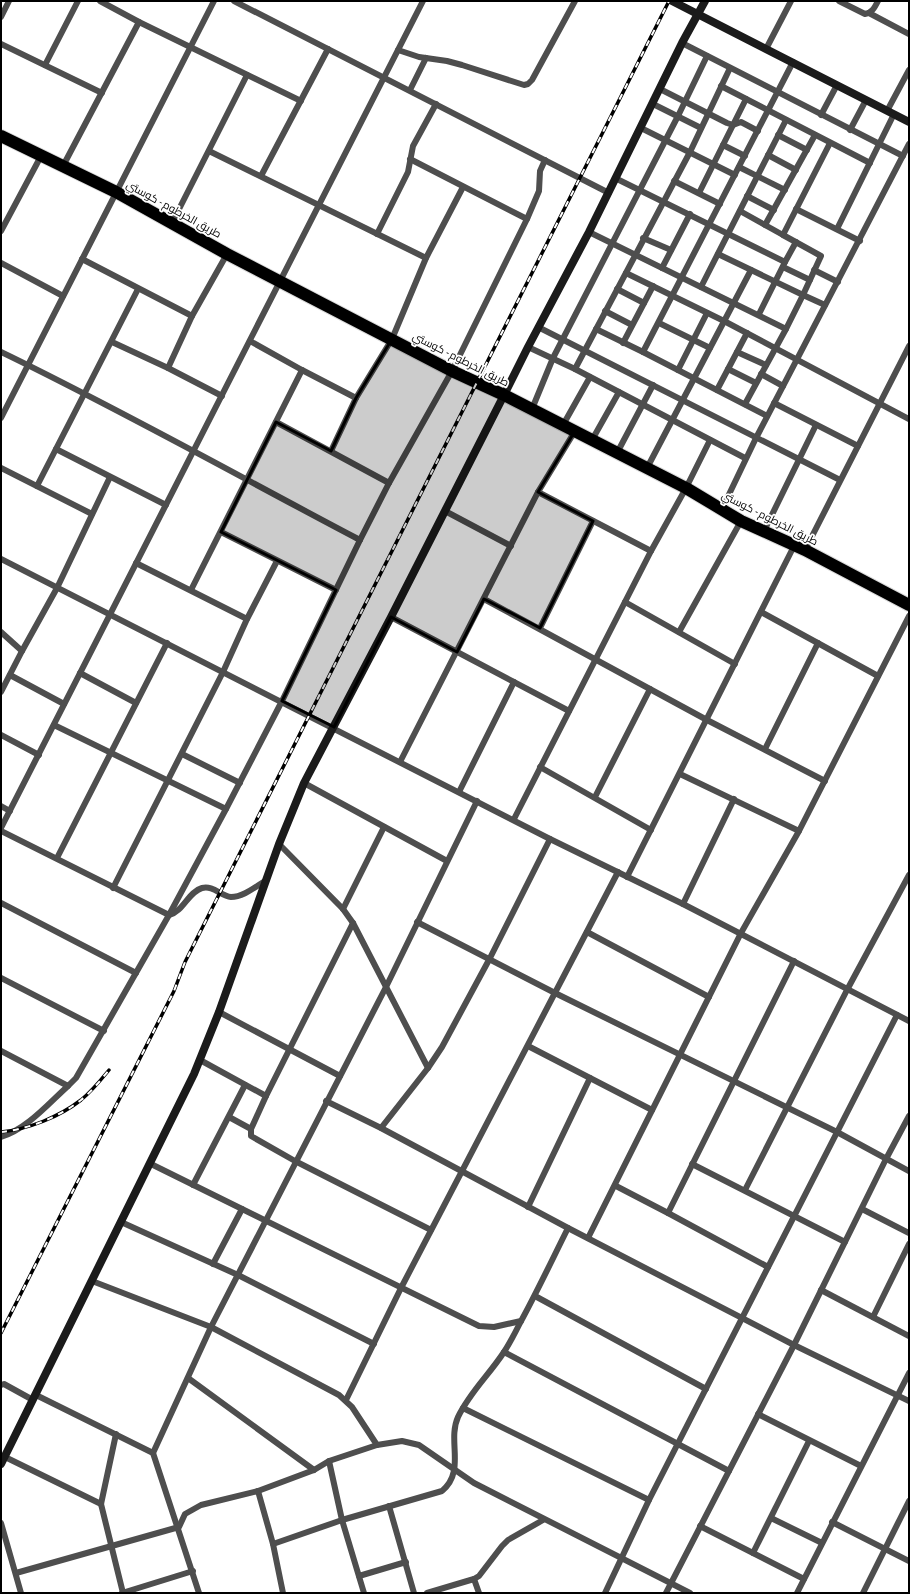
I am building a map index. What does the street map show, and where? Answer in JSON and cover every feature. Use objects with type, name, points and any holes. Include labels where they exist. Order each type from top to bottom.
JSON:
[{"type":"highway","name":"طريق الخرطوم - كوستي","points":[[1,136],[116,192],[227,254],[452,371],[532,409],[686,488],[741,521],[800,548],[909,605]]},
{"type":"street","points":[[1,17],[9,1]]},
{"type":"street","points":[[45,65],[78,1]]},
{"type":"street","points":[[100,1],[139,22],[301,101]]},
{"type":"street","points":[[1,418],[214,1]]},
{"type":"street","points":[[234,1],[609,193]]},
{"type":"street","points":[[169,915],[1,830],[423,1]]},
{"type":"street","points":[[398,50],[426,58],[447,61],[524,85],[528,84],[532,80],[575,1]]},
{"type":"street","points":[[672,1],[909,122]]},
{"type":"street","points":[[101,1504],[2,1460],[151,1164],[200,1060],[279,844],[304,783],[391,617],[538,327],[609,193],[615,178],[642,128],[682,43],[705,1]]},
{"type":"street","points":[[766,49],[791,1]]},
{"type":"street","points":[[839,1],[862,13],[869,13],[909,34]]},
{"type":"street","points":[[869,13],[878,1]]},
{"type":"street","points":[[63,166],[139,22]]},
{"type":"street","points":[[682,43],[777,93],[903,156]]},
{"type":"street","points":[[1,44],[102,93]]},
{"type":"street","points":[[261,176],[328,49]]},
{"type":"street","points":[[532,409],[552,358],[666,140],[707,56]]},
{"type":"street","points":[[410,90],[426,58]]},
{"type":"street","points":[[643,352],[793,62]]},
{"type":"street","points":[[575,369],[643,238],[690,152],[730,68]]},
{"type":"street","points":[[837,229],[879,144],[909,70]]},
{"type":"street","points":[[172,223],[247,74]]},
{"type":"street","points":[[821,115],[837,85]]},
{"type":"street","points":[[721,86],[870,163]]},
{"type":"street","points":[[660,88],[733,124],[741,122],[758,130]]},
{"type":"street","points":[[699,193],[746,99]]},
{"type":"street","points":[[850,130],[866,100]]},
{"type":"street","points":[[377,234],[405,179],[414,146],[436,104]]},
{"type":"street","points":[[653,104],[701,128]]},
{"type":"street","points":[[701,287],[786,120]]},
{"type":"street","points":[[642,128],[735,175]]},
{"type":"street","points":[[778,135],[807,150]]},
{"type":"street","points":[[765,225],[815,135]]},
{"type":"street","points":[[783,235],[830,143]]},
{"type":"street","points":[[722,509],[745,458],[860,241],[909,144]]},
{"type":"street","points":[[723,145],[745,156]]},
{"type":"street","points":[[209,150],[426,258]]},
{"type":"street","points":[[768,155],[796,170]]},
{"type":"street","points":[[1,231],[41,156]]},
{"type":"street","points":[[410,159],[527,219]]},
{"type":"street","points":[[1,1137],[8,1135],[30,1120],[76,1078],[169,915],[282,701],[389,483],[452,371],[527,219],[538,191],[540,171],[545,160]]},
{"type":"street","points":[[739,167],[785,190]]},
{"type":"street","points":[[615,178],[729,233],[810,280]]},
{"type":"street","points":[[674,181],[720,204]]},
{"type":"street","points":[[331,451],[356,398],[392,339],[426,258],[463,187]]},
{"type":"street","points":[[747,196],[774,210]]},
{"type":"street","points":[[796,209],[860,241]]},
{"type":"street","points":[[740,211],[821,256],[786,329],[745,404]]},
{"type":"street","points":[[662,268],[690,214]]},
{"type":"street","points":[[589,232],[759,314],[786,329]]},
{"type":"street","points":[[643,238],[671,250]]},
{"type":"street","points":[[759,314],[796,242]]},
{"type":"street","points":[[168,368],[192,316],[227,254]]},
{"type":"street","points":[[718,254],[826,305]]},
{"type":"street","points":[[82,259],[192,316]]},
{"type":"street","points":[[1,263],[64,296]]},
{"type":"street","points":[[647,468],[751,270]]},
{"type":"street","points":[[814,270],[838,282]]},
{"type":"street","points":[[626,273],[798,359],[909,419]]},
{"type":"street","points":[[623,342],[653,286]]},
{"type":"street","points":[[37,486],[138,289]]},
{"type":"street","points":[[617,289],[644,303]]},
{"type":"street","points":[[605,311],[632,325]]},
{"type":"street","points":[[678,370],[707,313]]},
{"type":"street","points":[[659,323],[710,348]]},
{"type":"street","points":[[538,327],[840,480]]},
{"type":"street","points":[[596,329],[767,416]]},
{"type":"street","points":[[717,390],[747,333]]},
{"type":"street","points":[[250,341],[356,398]]},
{"type":"street","points":[[112,342],[168,368],[222,396]]},
{"type":"street","points":[[627,877],[761,612],[840,480],[909,346]]},
{"type":"street","points":[[528,347],[575,369],[745,458]]},
{"type":"street","points":[[1,352],[86,393],[194,451],[246,481],[360,540]]},
{"type":"street","points":[[738,352],[766,366]]},
{"type":"street","points":[[728,369],[756,383]]},
{"type":"street","points":[[192,590],[302,370]]},
{"type":"street","points":[[761,374],[783,386]]},
{"type":"street","points":[[563,425],[590,378]]},
{"type":"street","points":[[617,453],[653,386]]},
{"type":"street","points":[[592,440],[619,392]]},
{"type":"street","points":[[774,403],[858,446]]},
{"type":"street","points":[[276,422],[389,483]]},
{"type":"street","points":[[764,531],[816,425]]},
{"type":"street","points":[[400,762],[538,492],[575,431]]},
{"type":"street","points":[[514,819],[651,551],[686,488],[710,440]]},
{"type":"street","points":[[56,449],[166,505]]},
{"type":"street","points":[[1,468],[92,514]]},
{"type":"street","points":[[1,692],[57,588],[110,477]]},
{"type":"street","points":[[538,492],[651,551]]},
{"type":"street","points":[[445,510],[511,546]]},
{"type":"street","points":[[540,628],[593,521]]},
{"type":"street","points":[[679,632],[741,521]]},
{"type":"street","points":[[221,532],[336,590]]},
{"type":"street","points":[[1,559],[334,727],[550,839],[741,933],[907,1020],[909,1013]]},
{"type":"street","points":[[113,888],[182,754],[223,672],[247,619],[277,561]]},
{"type":"street","points":[[136,563],[247,619]]},
{"type":"street","points":[[484,599],[540,628],[707,720],[825,781]]},
{"type":"street","points":[[625,602],[735,664]]},
{"type":"street","points":[[761,612],[878,676]]},
{"type":"street","points":[[588,1238],[616,1186],[652,1110],[741,933],[799,831],[909,616]]},
{"type":"street","points":[[391,617],[569,711]]},
{"type":"street","points":[[1,632],[22,651]]},
{"type":"street","points":[[57,858],[167,643]]},
{"type":"street","points":[[765,749],[818,643]]},
{"type":"street","points":[[80,673],[136,703]]},
{"type":"street","points":[[10,675],[64,704]]},
{"type":"street","points":[[460,792],[514,682]]},
{"type":"street","points":[[595,797],[650,689]]},
{"type":"street","points":[[54,725],[226,809]]},
{"type":"street","points":[[1,735],[39,755]]},
{"type":"street","points":[[182,754],[240,783]]},
{"type":"street","points":[[540,767],[651,830]]},
{"type":"street","points":[[680,774],[799,831]]},
{"type":"street","points":[[304,783],[447,861]]},
{"type":"street","points":[[683,904],[734,799]]},
{"type":"street","points":[[153,1453],[211,1327],[295,1161],[386,987],[477,801]]},
{"type":"street","points":[[1,806],[10,811]]},
{"type":"street","points":[[342,909],[384,827]]},
{"type":"street","points":[[381,1128],[428,1068],[442,1047],[490,958],[550,839]]},
{"type":"street","points":[[279,844],[342,909],[353,923],[428,1068]]},
{"type":"street","points":[[346,1400],[401,1288],[618,872]]},
{"type":"street","points":[[745,1190],[848,990],[907,882],[909,875]]},
{"type":"street","points":[[169,915],[179,910],[201,888],[206,887],[228,896],[236,897],[265,882]]},
{"type":"street","points":[[1,903],[136,973]]},
{"type":"street","points":[[417,922],[490,958],[555,993],[837,1132],[909,1171]]},
{"type":"street","points":[[353,923],[266,1096],[250,1134],[252,1138],[295,1161],[431,1230]]},
{"type":"street","points":[[586,932],[709,997]]},
{"type":"street","points":[[668,1212],[794,961]]},
{"type":"street","points":[[1,978],[104,1031]]},
{"type":"street","points":[[218,1012],[340,1076]]},
{"type":"street","points":[[605,1593],[649,1500],[897,1015]]},
{"type":"street","points":[[528,1046],[652,1110]]},
{"type":"street","points":[[1,1051],[68,1086]]},
{"type":"street","points":[[200,1060],[266,1096]]},
{"type":"street","points":[[528,1207],[590,1078]]},
{"type":"street","points":[[193,1185],[245,1085]]},
{"type":"street","points":[[326,1101],[381,1128],[528,1207],[743,1317],[794,1345],[909,1401]]},
{"type":"street","points":[[666,1593],[794,1345],[886,1159],[909,1116]]},
{"type":"street","points":[[229,1117],[251,1129]]},
{"type":"street","points":[[151,1164],[480,1326],[494,1326],[521,1321]]},
{"type":"street","points":[[692,1164],[845,1242]]},
{"type":"street","points":[[616,1186],[668,1212],[768,1267]]},
{"type":"street","points":[[213,1264],[242,1209]]},
{"type":"street","points":[[862,1209],[909,1233]]},
{"type":"street","points":[[121,1222],[238,1275],[374,1344]]},
{"type":"street","points":[[273,1544],[342,1520],[442,1491],[450,1483],[455,1470],[454,1434],[463,1408],[470,1395],[504,1352],[535,1296],[568,1228]]},
{"type":"street","points":[[873,1317],[909,1244]]},
{"type":"street","points":[[92,1281],[211,1327],[339,1395],[346,1400],[378,1445]]},
{"type":"street","points":[[821,1290],[909,1336]]},
{"type":"street","points":[[535,1296],[706,1389]]},
{"type":"street","points":[[504,1352],[729,1471]]},
{"type":"street","points":[[797,1593],[909,1373]]},
{"type":"street","points":[[188,1378],[314,1470]]},
{"type":"street","points":[[1,1385],[4,1384],[34,1397],[116,1434],[153,1453],[179,1527],[199,1593]]},
{"type":"street","points":[[463,1408],[649,1500]]},
{"type":"street","points":[[758,1414],[809,1441],[862,1466]]},
{"type":"street","points":[[116,1434],[101,1504],[123,1593],[193,1571]]},
{"type":"street","points":[[16,1573],[179,1527],[185,1514],[201,1505],[258,1491],[314,1470],[329,1461],[378,1445],[410,1441],[419,1444],[433,1453],[474,1483],[543,1520],[690,1593]]},
{"type":"street","points":[[753,1553],[809,1441]]},
{"type":"street","points":[[329,1461],[342,1520],[364,1593]]},
{"type":"street","points":[[258,1491],[273,1544],[281,1593]]},
{"type":"street","points":[[862,1593],[909,1501]]},
{"type":"street","points":[[389,1506],[414,1593]]},
{"type":"street","points":[[771,1518],[822,1543]]},
{"type":"street","points":[[427,1593],[474,1579],[484,1571],[508,1540],[543,1520]]},
{"type":"street","points":[[832,1522],[909,1561]]},
{"type":"street","points":[[1,1523],[22,1593]]},
{"type":"street","points":[[700,1526],[804,1579]]},
{"type":"street","points":[[359,1576],[406,1562]]},
{"type":"street","points":[[474,1579],[479,1593]]},
{"type":"highlighted area","points":[[392,339],[575,431],[538,492],[593,521],[540,628],[484,599],[457,652],[391,617],[334,727],[282,701],[336,590],[221,532],[276,422],[331,451],[356,398]]},
{"type":"railway","points":[[1,1333],[174,991],[185,962],[669,1]]},
{"type":"railway","points":[[1,1132],[33,1125],[63,1112],[85,1097],[109,1070]]}]
